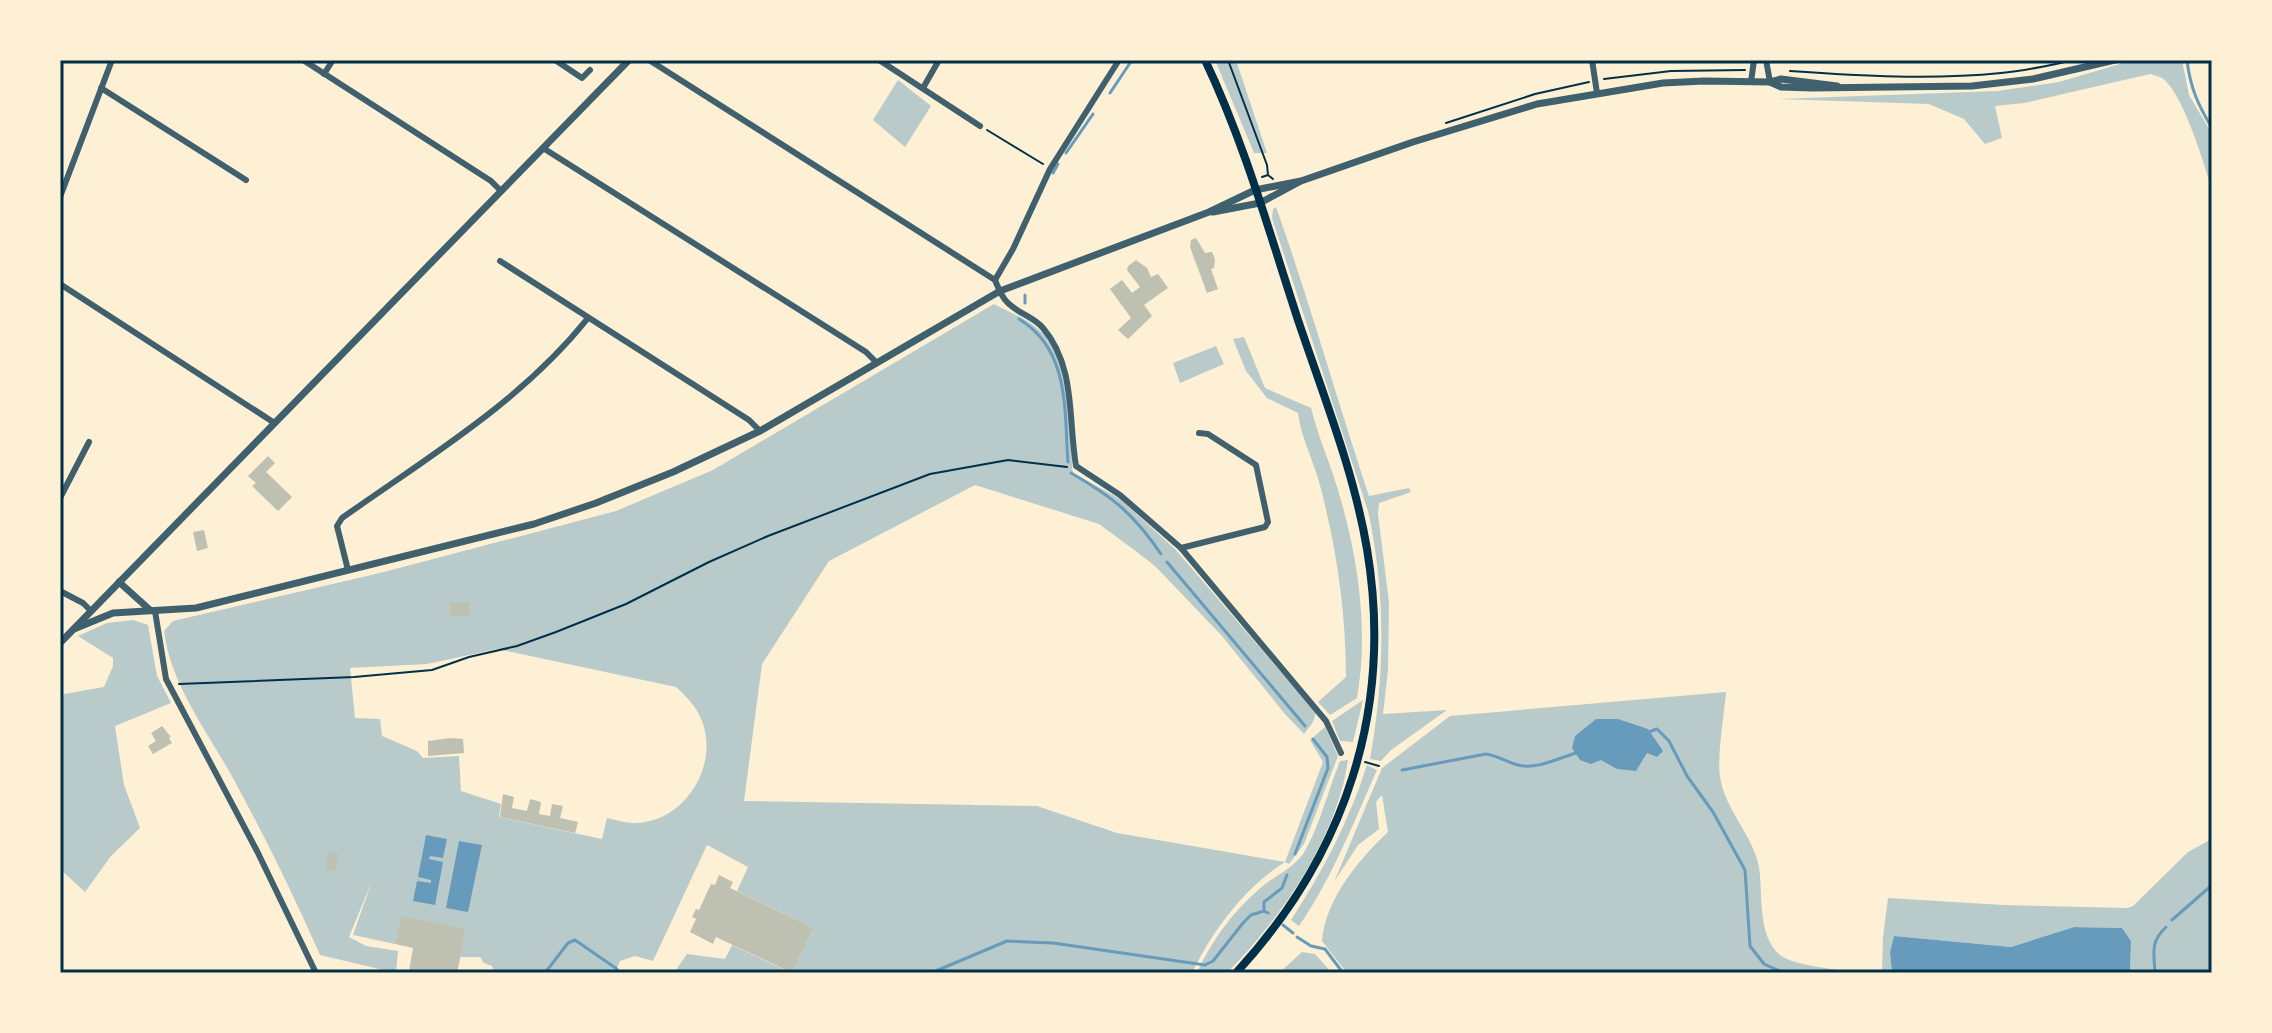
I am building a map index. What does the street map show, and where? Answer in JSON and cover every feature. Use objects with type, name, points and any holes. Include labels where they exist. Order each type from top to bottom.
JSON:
[{"type":"main road","points":[[1205,60],[1222,94],[1260,203],[1351,484],[1366,547],[1375,649],[1363,740],[1336,825],[1316,866],[1266,940],[1236,973]]},
{"type":"street","points":[[60,197],[112,61],[100,60]]},
{"type":"street","points":[[303,60],[491,181],[501,191]]},
{"type":"street","points":[[324,74],[333,60]]},
{"type":"street","points":[[555,60],[582,78],[590,70]]},
{"type":"street","points":[[60,643],[629,60]]},
{"type":"street","points":[[649,60],[995,280],[1007,303],[1042,326],[1067,374],[1070,433],[1076,466],[1120,495],[1181,548],[1326,721],[1341,753]]},
{"type":"street","points":[[879,60],[980,126]]},
{"type":"street","points":[[923,88],[939,60]]},
{"type":"street","points":[[995,280],[1050,169],[1119,60]]},
{"type":"street","points":[[1592,60],[1597,93]]},
{"type":"street","points":[[1751,82],[1754,60]]},
{"type":"street","points":[[1766,60],[1770,82]]},
{"type":"street","points":[[74,629],[113,613],[196,608],[534,524],[673,472],[760,431],[1000,291],[1209,212],[1255,190],[1301,181],[1519,108],[1663,83],[1770,82],[1781,79],[1837,86],[1930,88],[1999,84],[2071,72],[2115,60]]},
{"type":"street","points":[[101,88],[246,180]]},
{"type":"street","points":[[543,148],[866,352],[876,362]]},
{"type":"street","points":[[1209,212],[1260,203],[1301,181]]},
{"type":"street","points":[[500,261],[749,420],[760,431]]},
{"type":"street","points":[[60,284],[273,422]]},
{"type":"street","points":[[348,570],[337,526],[342,518],[489,416],[567,345],[588,318]]},
{"type":"street","points":[[1181,548],[1265,527],[1268,522],[1256,465],[1208,434],[1199,433]]},
{"type":"street","points":[[60,498],[89,442]]},
{"type":"street","points":[[119,582],[152,610],[166,679],[257,851],[316,973]]},
{"type":"street","points":[[60,591],[91,611]]},
{"type":"path","points":[[1228,60],[1268,175]]},
{"type":"path","points":[[1783,70],[1892,78],[2003,73],[2076,60]]},
{"type":"path","points":[[980,126],[1050,169]]},
{"type":"path","points":[[166,679],[181,685],[432,670],[556,632],[626,604],[768,536],[930,474],[1008,460],[1066,468],[1076,466]]},
{"type":"path","points":[[1368,763],[1379,766]]},
{"type":"shaded area","points":[[1215,60],[1236,60],[1267,153],[1254,153]]},
{"type":"shaded area","points":[[2133,60],[2182,60],[2189,95],[2212,134],[2212,189],[2178,98],[2162,78],[2150,74],[2024,103],[1995,106],[2002,138],[1985,144],[1964,119],[1929,104],[1778,99],[1997,91],[2059,82]]},
{"type":"shaded area","points":[[898,80],[931,106],[905,147],[873,120]]},
{"type":"shaded area","points":[[1276,207],[1369,496],[1409,488],[1411,492],[1379,503],[1389,602],[1388,670],[1383,714],[1447,710],[1391,750],[1381,761],[1370,759],[1381,666],[1380,604],[1374,542],[1368,511],[1272,218]]},
{"type":"shaded area","points":[[994,304],[1038,329],[1049,341],[1063,376],[1073,473],[1120,499],[1175,549],[1316,713],[1313,722],[1304,734],[1222,636],[1156,567],[1099,524],[975,485],[829,561],[762,664],[744,801],[1037,806],[1117,833],[1285,862],[1256,884],[1231,911],[1192,973],[792,973],[814,928],[737,891],[748,867],[707,845],[653,961],[635,956],[620,961],[615,973],[494,973],[492,966],[480,957],[460,957],[466,929],[401,917],[395,944],[353,935],[372,881],[349,937],[366,946],[398,951],[396,973],[320,955],[257,823],[182,690],[164,631],[173,621],[384,572],[616,511],[713,470]],"holes":[[[497,649],[676,687],[702,721],[706,738],[702,772],[684,801],[671,812],[655,820],[634,823],[607,818],[602,839],[499,817],[501,804],[461,791],[459,756],[423,758],[417,751],[382,736],[380,719],[355,718],[350,668],[427,664]]]},
{"type":"shaded area","points":[[1244,337],[1265,388],[1311,408],[1351,541],[1362,620],[1357,698],[1330,715],[1318,702],[1346,677],[1346,653],[1336,559],[1327,512],[1298,413],[1267,398],[1246,371],[1233,339]]},
{"type":"shaded area","points":[[1216,346],[1224,364],[1180,383],[1173,363]]},
{"type":"shaded area","points":[[133,620],[148,625],[157,676],[171,703],[115,726],[124,785],[140,828],[111,856],[85,892],[60,869],[60,698],[64,694],[104,687],[113,666],[113,658],[78,636],[107,623]]},
{"type":"shaded area","points":[[1726,692],[1720,777],[1727,800],[1756,855],[1762,914],[1768,937],[1773,947],[1787,959],[1857,973],[1347,973],[1322,941],[1330,910],[1345,881],[1388,832],[1382,795],[1376,802],[1379,829],[1358,845],[1334,882],[1382,768],[1450,716]]},
{"type":"shaded area","points":[[1363,700],[1353,742],[1340,741],[1332,721]]},
{"type":"shaded area","points":[[1325,727],[1338,756],[1304,844],[1289,864],[1285,862],[1323,762],[1310,740]]},
{"type":"shaded area","points":[[1348,760],[1332,818],[1304,875],[1286,902],[1227,973],[1197,973],[1217,936],[1234,914],[1303,854],[1340,761]]},
{"type":"shaded area","points":[[1367,765],[1377,770],[1332,870],[1299,926],[1291,920],[1334,845]]},
{"type":"shaded area","points":[[2212,839],[2212,973],[2130,973],[2131,941],[2122,928],[2074,927],[2011,947],[1894,936],[1890,952],[1892,973],[1882,973],[1888,898],[2127,908],[2133,906],[2188,852]]},
{"type":"shaded area","points":[[732,945],[791,973],[674,973],[687,954],[725,959]]},
{"type":"shaded area","points":[[1302,952],[1315,954],[1332,973],[1279,973]]},
{"type":"water","points":[[1596,719],[1618,719],[1648,729],[1663,751],[1657,757],[1647,753],[1636,771],[1617,769],[1601,760],[1591,764],[1580,760],[1572,748],[1575,736]]},
{"type":"water","points":[[426,835],[447,839],[443,858],[430,856],[429,859],[443,862],[435,905],[413,901],[417,881],[431,883],[431,880],[418,877]]},
{"type":"water","points":[[459,841],[482,845],[468,912],[446,908]]},
{"type":"water","points":[[2074,927],[2122,928],[2131,941],[2130,973],[1892,973],[1890,952],[1894,936],[2011,947]]},
{"type":"building","points":[[1196,238],[1205,253],[1212,252],[1215,259],[1214,268],[1211,269],[1218,289],[1207,293],[1190,247],[1191,240]]},
{"type":"building","points":[[1136,260],[1147,268],[1151,277],[1158,274],[1168,288],[1144,305],[1152,316],[1128,339],[1118,330],[1131,318],[1110,289],[1122,280],[1132,293],[1140,287],[1127,270]]},
{"type":"building","points":[[268,456],[275,463],[266,472],[292,497],[278,511],[252,486],[256,483],[248,476]]},
{"type":"building","points":[[204,530],[208,548],[197,551],[193,532]]},
{"type":"building","points":[[469,602],[470,615],[450,616],[450,603]]},
{"type":"building","points":[[162,726],[172,743],[153,754],[148,746],[156,741],[151,733]]},
{"type":"building","points":[[463,739],[464,753],[428,756],[428,741]]},
{"type":"building","points":[[503,794],[514,797],[512,808],[527,811],[530,799],[541,802],[539,814],[550,816],[552,804],[563,806],[560,818],[578,822],[575,833],[500,817]]},
{"type":"building","points":[[328,852],[338,854],[335,871],[326,869]]},
{"type":"building","points":[[719,875],[733,882],[730,888],[814,928],[792,973],[716,937],[713,944],[690,932],[696,919],[692,917],[696,909],[699,910],[711,884],[715,885]]},
{"type":"building","points":[[401,916],[466,929],[457,973],[409,971],[413,948],[395,944]]},
{"type":"waterway","points":[[1110,93],[1132,60]]},
{"type":"waterway","points":[[2187,60],[2195,96],[2212,128]]},
{"type":"waterway","points":[[1066,153],[1093,114]]},
{"type":"waterway","points":[[1053,173],[1058,164]]},
{"type":"waterway","points":[[1025,295],[1025,303]]},
{"type":"waterway","points":[[1019,319],[1036,332],[1056,364],[1064,402],[1068,462]]},
{"type":"waterway","points":[[1071,473],[1122,508],[1161,554]]},
{"type":"waterway","points":[[1167,562],[1305,726]]},
{"type":"waterway","points":[[1649,732],[1657,729],[1669,741],[1687,776],[1713,812],[1745,870],[1750,946],[1764,964],[1784,973]]},
{"type":"waterway","points":[[1295,854],[1328,768],[1327,757],[1313,739]]},
{"type":"waterway","points":[[1402,770],[1486,754],[1518,765],[1532,766],[1576,753]]},
{"type":"waterway","points":[[1264,910],[1264,902],[1282,888],[1287,875]]},
{"type":"waterway","points":[[2172,920],[2212,885]]},
{"type":"waterway","points":[[931,973],[1007,941],[1053,943],[1205,965],[1213,961],[1251,915],[1264,911],[1268,913]]},
{"type":"waterway","points":[[1283,925],[1293,933]]},
{"type":"waterway","points":[[2155,973],[2155,943],[2166,927]]},
{"type":"waterway","points":[[1297,937],[1311,946],[1325,949],[1343,973]]},
{"type":"waterway","points":[[545,973],[568,943],[575,940],[617,969]]}]
